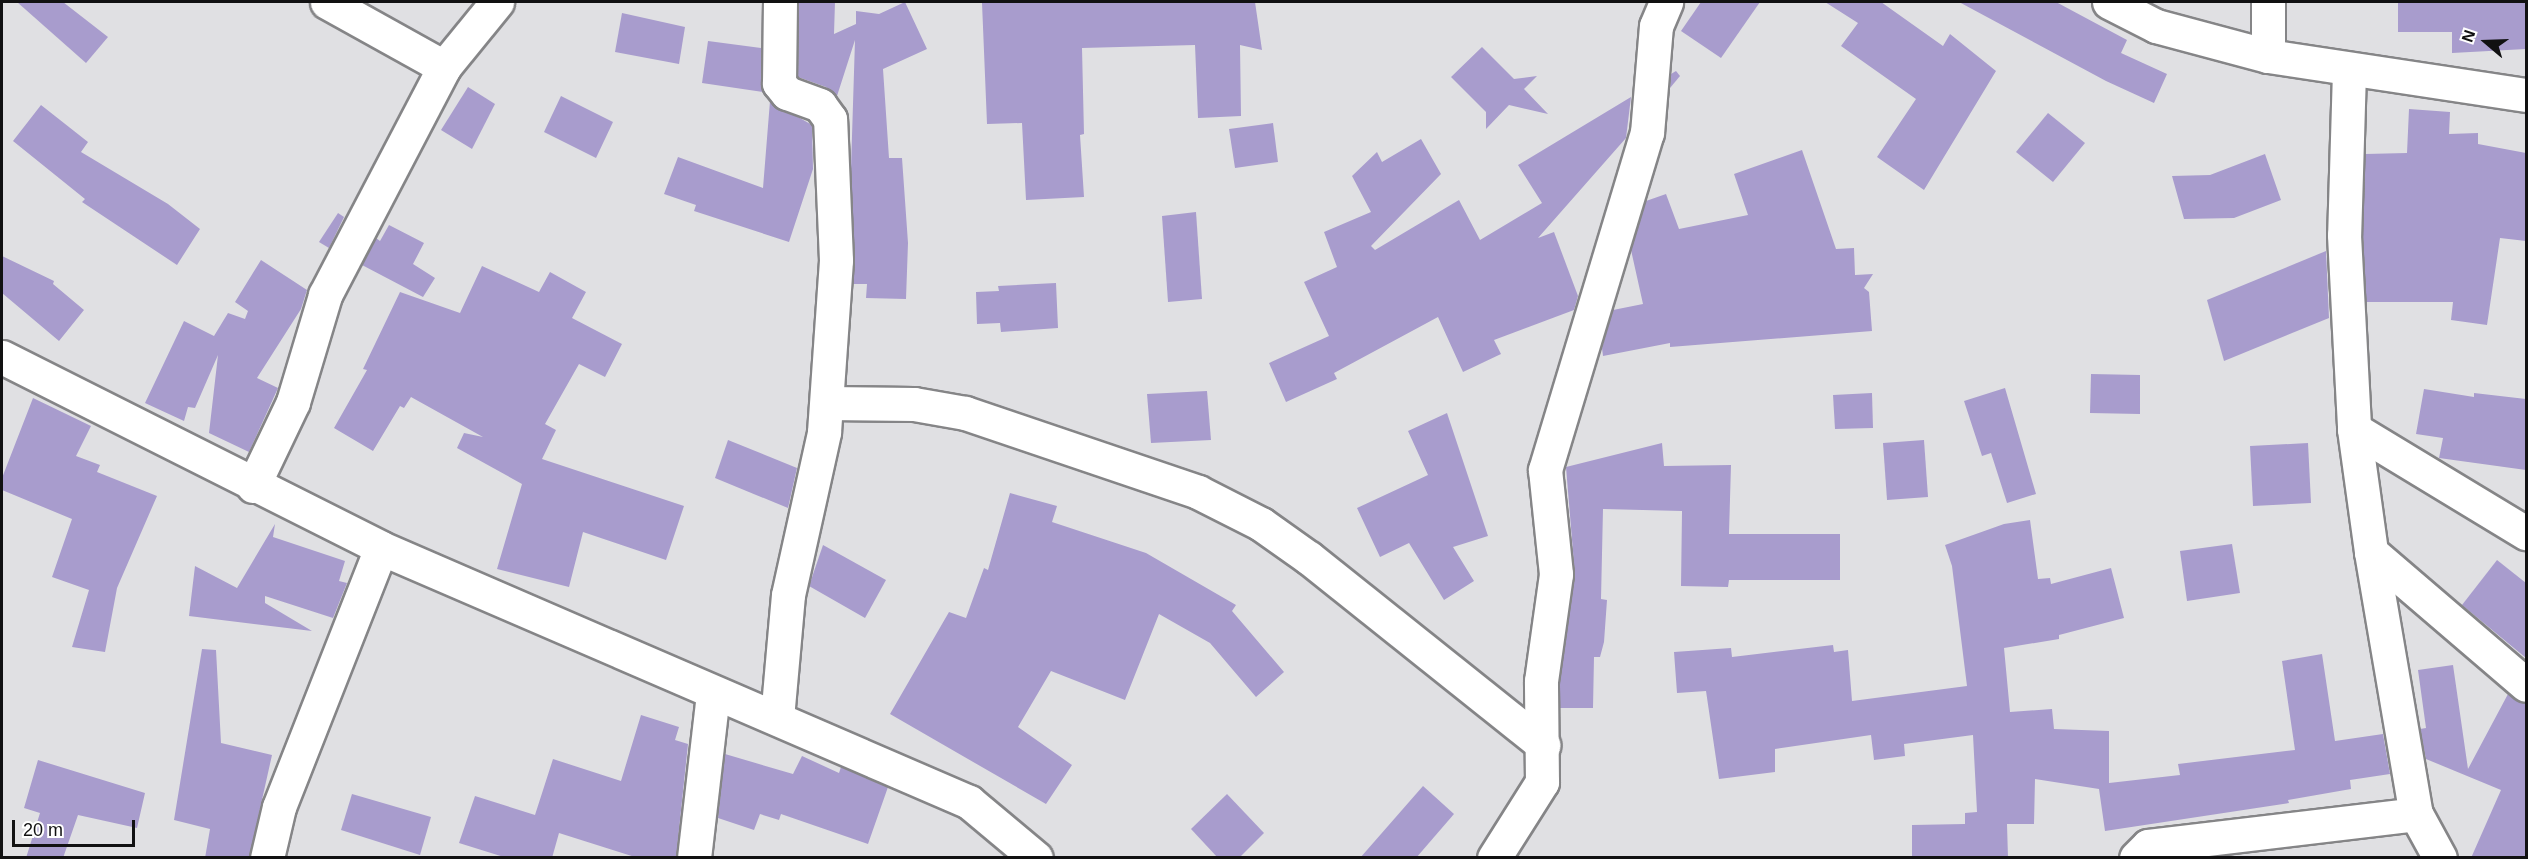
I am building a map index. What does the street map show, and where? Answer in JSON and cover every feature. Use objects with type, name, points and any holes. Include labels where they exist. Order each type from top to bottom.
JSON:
[{"type":"street","points":[[327,2],[444,67]]},
{"type":"street","points":[[253,486],[293,402],[325,295],[444,67],[497,2]]},
{"type":"street","points":[[777,718],[788,595],[824,432],[836,260],[830,119],[820,105],[786,93],[779,83],[780,2]]},
{"type":"street","points":[[1494,858],[1538,794],[1544,772],[1541,681],[1556,574],[1545,470],[1647,133],[1656,26],[1666,2]]},
{"type":"street","points":[[2109,2],[2156,26],[2268,56],[2349,71],[2526,95]]},
{"type":"street","points":[[2268,2],[2268,56]]},
{"type":"street","points":[[2349,71],[2344,235],[2354,429],[2371,552],[2416,814],[2440,858]]},
{"type":"street","points":[[2,357],[253,486],[381,548],[713,694],[777,718],[969,802],[1036,858]]},
{"type":"street","points":[[826,403],[914,404],[965,413],[1198,492],[1261,524],[1309,558],[1543,745]]},
{"type":"street","points":[[2354,429],[2526,533]]},
{"type":"street","points":[[267,858],[279,807],[381,548]]},
{"type":"street","points":[[2371,552],[2526,685]]},
{"type":"street","points":[[694,858],[713,694]]},
{"type":"street","points":[[2136,858],[2148,846],[2416,814]]},
{"type":"building","points":[[17,2],[63,2],[108,37],[86,63]]},
{"type":"building","points":[[799,2],[835,2],[834,34],[856,24],[856,11],[879,14],[905,2],[927,49],[883,69],[889,158],[902,158],[908,243],[906,299],[866,298],[867,284],[853,284],[851,168],[855,40],[837,96],[826,87],[798,77]]},
{"type":"building","points":[[1255,2],[1262,50],[1240,45],[1241,116],[1198,118],[1195,45],[1082,48],[1084,134],[1080,135],[1084,197],[1026,200],[1022,123],[987,124],[982,3]]},
{"type":"building","points":[[1701,2],[1760,2],[1721,58],[1681,31]]},
{"type":"building","points":[[1825,2],[1881,2],[1943,46],[1950,34],[1996,71],[1924,190],[1877,157],[1916,99],[1841,46],[1858,23]]},
{"type":"building","points":[[1959,2],[2056,2],[2127,40],[2121,53],[2167,74],[2154,103],[2106,81]]},
{"type":"building","points":[[2398,2],[2526,2],[2526,49],[2452,53],[2452,32],[2398,32]]},
{"type":"building","points":[[622,13],[685,27],[679,64],[615,52]]},
{"type":"building","points":[[708,41],[761,48],[763,92],[702,83]]},
{"type":"building","points":[[1482,47],[1514,79],[1537,76],[1524,89],[1548,114],[1509,105],[1486,129],[1486,112],[1451,77]]},
{"type":"building","points":[[1676,71],[1680,76],[1670,88],[1671,74]]},
{"type":"building","points":[[468,87],[495,104],[472,149],[441,130]]},
{"type":"building","points":[[561,96],[613,122],[596,158],[544,132]]},
{"type":"building","points":[[1631,97],[1626,138],[1538,238],[1554,232],[1578,296],[1574,310],[1494,340],[1501,354],[1463,372],[1438,317],[1334,373],[1337,379],[1286,402],[1269,363],[1329,336],[1304,282],[1337,267],[1324,232],[1371,212],[1352,176],[1377,152],[1382,162],[1421,139],[1441,174],[1371,246],[1375,250],[1459,200],[1480,240],[1542,203],[1518,165]]},
{"type":"building","points":[[770,101],[812,125],[813,169],[789,242],[694,211],[696,205],[664,194],[678,157],[763,188]]},
{"type":"building","points":[[41,105],[88,142],[81,152],[168,204],[200,229],[177,265],[82,202],[85,199],[13,141]]},
{"type":"building","points":[[2409,109],[2450,112],[2449,134],[2478,133],[2478,144],[2526,153],[2526,241],[2500,238],[2487,325],[2451,320],[2453,302],[2366,302],[2363,235],[2365,154],[2407,153]]},
{"type":"building","points":[[2048,113],[2085,143],[2053,182],[2016,152]]},
{"type":"building","points":[[1273,123],[1278,162],[1235,168],[1229,129]]},
{"type":"building","points":[[1802,150],[1836,249],[1854,248],[1855,275],[1873,274],[1864,288],[1869,292],[1872,331],[1670,347],[1670,343],[1603,356],[1602,348],[1613,310],[1643,304],[1631,250],[1646,201],[1666,194],[1679,229],[1748,215],[1734,174]]},
{"type":"building","points":[[2265,154],[2281,200],[2234,218],[2184,219],[2172,176],[2210,175]]},
{"type":"building","points":[[1196,212],[1202,299],[1168,302],[1162,216]]},
{"type":"building","points":[[338,213],[344,217],[329,248],[319,242]]},
{"type":"building","points":[[389,225],[424,243],[413,264],[435,278],[423,297],[362,265],[376,238],[380,241]]},
{"type":"building","points":[[2326,251],[2329,318],[2224,361],[2207,300]]},
{"type":"building","points":[[2,256],[54,281],[53,284],[84,310],[59,341],[2,293]]},
{"type":"building","points":[[261,260],[307,290],[301,309],[257,378],[278,388],[249,452],[209,433],[218,355],[195,408],[188,407],[184,421],[145,403],[184,321],[214,336],[228,313],[245,319],[248,311],[235,302]]},
{"type":"building","points":[[482,266],[539,292],[550,272],[586,292],[572,318],[622,344],[605,377],[579,364],[545,424],[556,430],[542,459],[684,506],[666,560],[583,532],[569,587],[497,569],[522,484],[457,448],[464,433],[483,437],[411,397],[404,408],[400,406],[373,451],[334,428],[367,370],[363,369],[400,292],[460,313]]},
{"type":"building","points":[[1056,283],[1058,328],[1001,332],[1000,323],[977,324],[976,292],[999,291],[998,286]]},
{"type":"building","points":[[2091,374],[2140,375],[2140,414],[2090,413]]},
{"type":"building","points":[[2005,388],[2036,494],[2007,503],[1991,453],[1982,456],[1964,401]]},
{"type":"building","points":[[2424,389],[2474,397],[2474,393],[2526,399],[2526,470],[2439,458],[2443,438],[2416,434]]},
{"type":"building","points":[[1207,391],[1211,440],[1151,443],[1147,394]]},
{"type":"building","points":[[1872,393],[1873,428],[1835,429],[1833,395]]},
{"type":"building","points":[[33,398],[91,426],[76,456],[100,465],[97,472],[157,496],[117,588],[105,652],[72,647],[89,590],[52,577],[72,519],[2,490],[2,478]]},
{"type":"building","points":[[1447,413],[1488,536],[1453,547],[1474,581],[1444,600],[1409,543],[1380,557],[1357,508],[1428,475],[1408,431]]},
{"type":"building","points":[[728,440],[797,468],[788,508],[715,478]]},
{"type":"building","points":[[1924,440],[1928,497],[1887,500],[1883,443]]},
{"type":"building","points":[[1662,443],[1664,466],[1731,465],[1729,534],[1840,534],[1840,580],[1729,580],[1728,587],[1681,586],[1682,511],[1603,509],[1601,599],[1607,600],[1604,642],[1600,657],[1594,657],[1593,708],[1560,708],[1560,682],[1575,576],[1566,467]]},
{"type":"building","points":[[2308,443],[2311,503],[2253,506],[2250,446]]},
{"type":"building","points":[[1010,493],[1057,506],[1052,522],[1146,553],[1236,605],[1232,611],[1284,672],[1256,697],[1210,643],[1159,614],[1125,700],[1051,671],[1018,727],[1072,765],[1046,804],[890,714],[949,612],[966,618],[984,568],[988,570]]},
{"type":"building","points":[[2030,520],[2038,579],[2050,578],[2051,584],[2111,568],[2124,618],[2059,635],[2059,639],[2004,648],[2010,712],[2052,709],[2054,729],[2109,731],[2109,783],[2180,775],[2178,764],[2295,750],[2282,661],[2322,654],[2335,741],[2383,734],[2390,774],[2350,780],[2351,789],[2288,800],[2289,803],[2105,831],[2099,789],[2035,779],[2034,824],[2007,824],[2008,858],[1912,858],[1912,825],[1965,824],[1965,813],[1977,812],[1973,735],[1904,744],[1905,756],[1874,760],[1871,735],[1775,749],[1775,772],[1719,779],[1706,691],[1677,693],[1674,652],[1731,648],[1732,657],[1833,645],[1834,652],[1848,650],[1852,701],[1967,686],[1952,566],[1945,545],[2004,524]]},
{"type":"building","points":[[275,524],[273,537],[345,561],[339,581],[347,583],[333,618],[265,596],[265,603],[312,631],[189,616],[195,566],[237,588]]},
{"type":"building","points":[[2232,544],[2240,593],[2187,601],[2180,551]]},
{"type":"building","points":[[823,545],[886,580],[865,618],[809,586]]},
{"type":"building","points":[[2497,560],[2526,583],[2526,658],[2462,605]]},
{"type":"building","points":[[202,649],[216,650],[221,743],[272,755],[249,858],[205,858],[210,829],[174,820]]},
{"type":"building","points":[[2453,665],[2468,769],[2508,694],[2526,703],[2526,858],[2471,858],[2501,790],[2426,759],[2420,729],[2426,728],[2418,670]]},
{"type":"building","points":[[641,715],[679,727],[675,740],[688,744],[676,858],[638,858],[559,833],[552,858],[507,858],[459,843],[475,796],[535,815],[553,759],[621,781]]},
{"type":"building","points":[[725,754],[793,774],[802,756],[839,773],[841,767],[888,787],[868,844],[781,814],[779,820],[760,814],[754,830],[718,818]]},
{"type":"building","points":[[38,760],[145,793],[137,828],[78,815],[63,858],[26,858],[40,813],[24,808]]},
{"type":"building","points":[[1423,786],[1454,814],[1416,858],[1360,858]]},
{"type":"building","points":[[352,794],[431,817],[420,855],[341,830]]},
{"type":"building","points":[[1227,794],[1264,833],[1239,858],[1218,858],[1191,829]]}]
